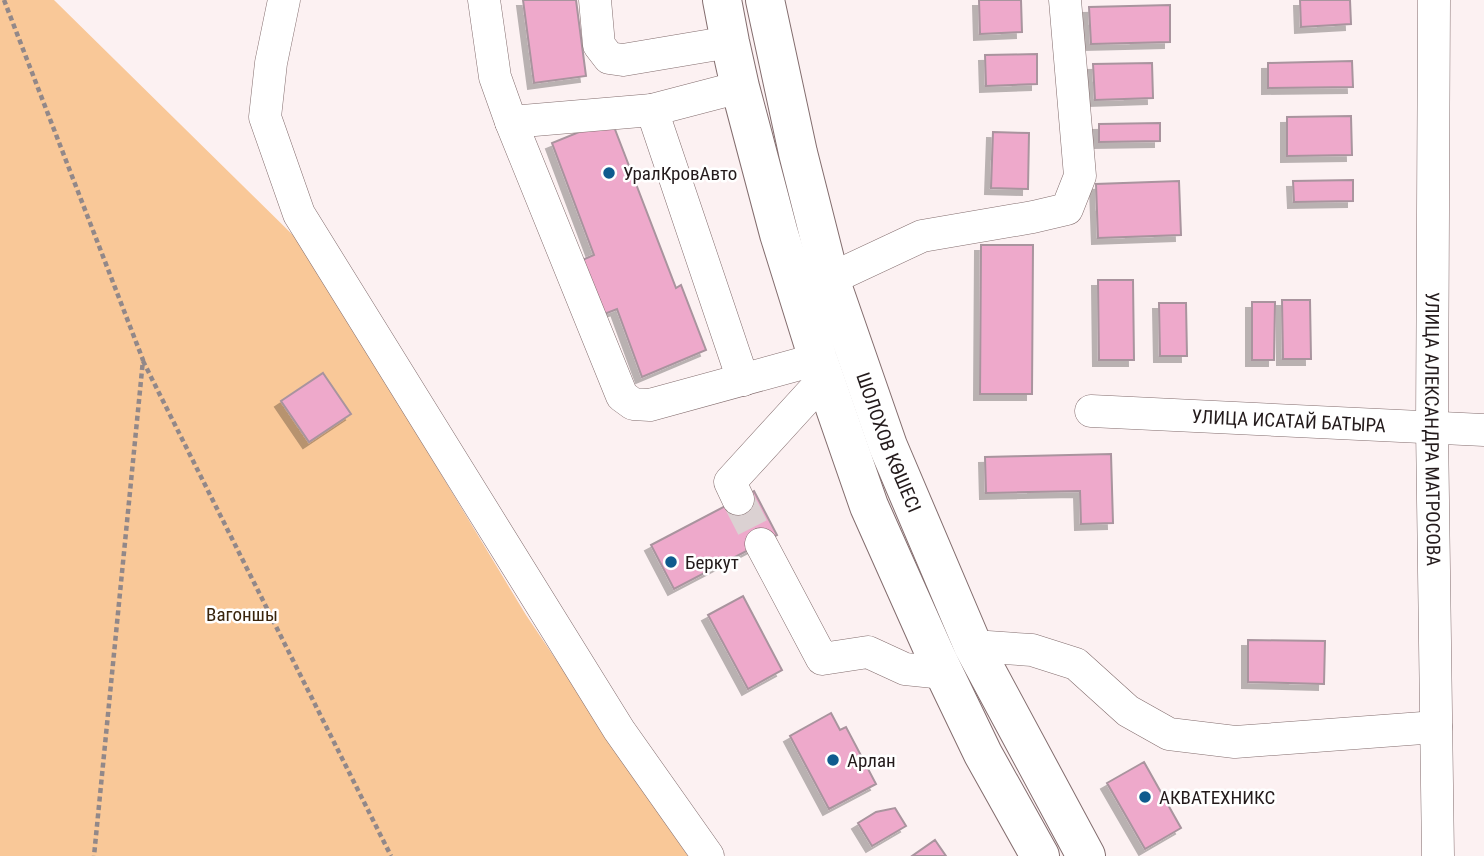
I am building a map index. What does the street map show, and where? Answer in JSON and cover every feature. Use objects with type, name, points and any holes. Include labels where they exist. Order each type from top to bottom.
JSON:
[{"type":"highway","name":"ШОЛОХОВ КӨШЕСІ","points":[[722,0],[740,87],[779,234],[821,369],[869,506],[983,754],[1040,856]]},
{"type":"highway","name":"ШОЛОХОВ КӨШЕСІ","points":[[765,0],[798,153],[830,279],[888,446],[973,646],[1086,856]]},
{"type":"street","points":[[284,0],[271,64],[265,117],[299,214],[619,730],[708,856]]},
{"type":"street","points":[[484,0],[495,77],[622,396],[633,404],[650,405],[743,380],[821,369]]},
{"type":"street","points":[[595,0],[599,45],[609,58],[624,60],[730,42]]},
{"type":"street","points":[[830,279],[922,236],[1067,209],[1080,176],[1065,0]]},
{"type":"street","name":"УЛИЦА АЛЕКСАНДРА МАТРОСОВА","points":[[1434,0],[1432,428],[1438,856]]},
{"type":"street","points":[[511,121],[652,110],[740,87]]},
{"type":"street","points":[[652,110],[743,380]]},
{"type":"street","points":[[738,499],[730,482],[821,369]]},
{"type":"street","name":"УЛИЦА ИСАТАЙ БАТЫРА","points":[[1091,411],[1484,430]]},
{"type":"street","points":[[761,544],[822,659],[868,652],[905,669],[944,673]]},
{"type":"street","points":[[973,646],[1032,650],[1076,664],[1128,711],[1169,734],[1235,742],[1436,727]]},
{"type":"path","points":[[4,0],[143,360],[391,856]]},
{"type":"path","points":[[94,856],[143,360]]},
{"type":"green space","name":"Вагоншы","points":[[0,0],[54,0],[303,245],[526,615],[688,856],[0,856]]},
{"type":"building","points":[[523,0],[576,0],[586,76],[534,83]]},
{"type":"building","points":[[979,0],[1021,0],[1022,32],[980,34]]},
{"type":"building","points":[[1300,0],[1350,0],[1351,24],[1301,27]]},
{"type":"building","points":[[1170,5],[1170,42],[1091,44],[1089,7]]},
{"type":"building","points":[[1037,54],[1037,84],[986,86],[985,55]]},
{"type":"building","points":[[1352,61],[1353,87],[1268,88],[1268,63]]},
{"type":"building","points":[[1152,63],[1153,98],[1095,100],[1093,64]]},
{"type":"building","points":[[1351,116],[1352,155],[1287,156],[1287,117]]},
{"type":"building","points":[[611,119],[676,288],[681,285],[706,350],[642,377],[617,309],[594,318],[573,264],[594,255],[552,143]]},
{"type":"building","points":[[1160,123],[1160,141],[1099,142],[1099,124]]},
{"type":"building","points":[[993,132],[1029,133],[1028,189],[991,188]]},
{"type":"building","points":[[1353,180],[1353,201],[1294,202],[1293,181]]},
{"type":"building","points":[[1179,181],[1181,235],[1098,238],[1096,184]]},
{"type":"building","points":[[981,245],[1033,245],[1032,394],[980,394]]},
{"type":"building","points":[[1098,280],[1133,280],[1134,360],[1099,360]]},
{"type":"building","points":[[1282,300],[1310,300],[1311,359],[1283,359]]},
{"type":"building","points":[[1252,302],[1275,302],[1274,360],[1252,360]]},
{"type":"building","points":[[1159,303],[1186,303],[1187,356],[1160,356]]},
{"type":"building","points":[[323,373],[351,414],[309,442],[281,401]]},
{"type":"building","points":[[1111,454],[1113,523],[1081,524],[1080,491],[986,493],[985,457]]},
{"type":"building","points":[[754,491],[777,535],[674,589],[651,545]]},
{"type":"building","points":[[743,596],[782,670],[748,689],[708,615]]},
{"type":"building","points":[[1248,640],[1325,641],[1324,684],[1248,682]]},
{"type":"building","name":"Арлан","points":[[831,713],[840,730],[846,727],[876,784],[829,809],[790,736]]},
{"type":"building","points":[[1144,762],[1181,828],[1145,849],[1107,783]]},
{"type":"building","points":[[895,808],[906,826],[872,846],[858,823],[876,812]]},
{"type":"building","points":[[935,840],[946,856],[912,856]]},
{"type":"tunnel","points":[[738,499],[761,544]]},
{"type":"place","name":"УралКровАвто","points":[[609,173]]},
{"type":"place","name":"Беркут","points":[[671,562]]},
{"type":"place","name":"Арлан","points":[[833,760]]},
{"type":"place","name":"АКВАТЕХНИКС","points":[[1145,797]]}]
